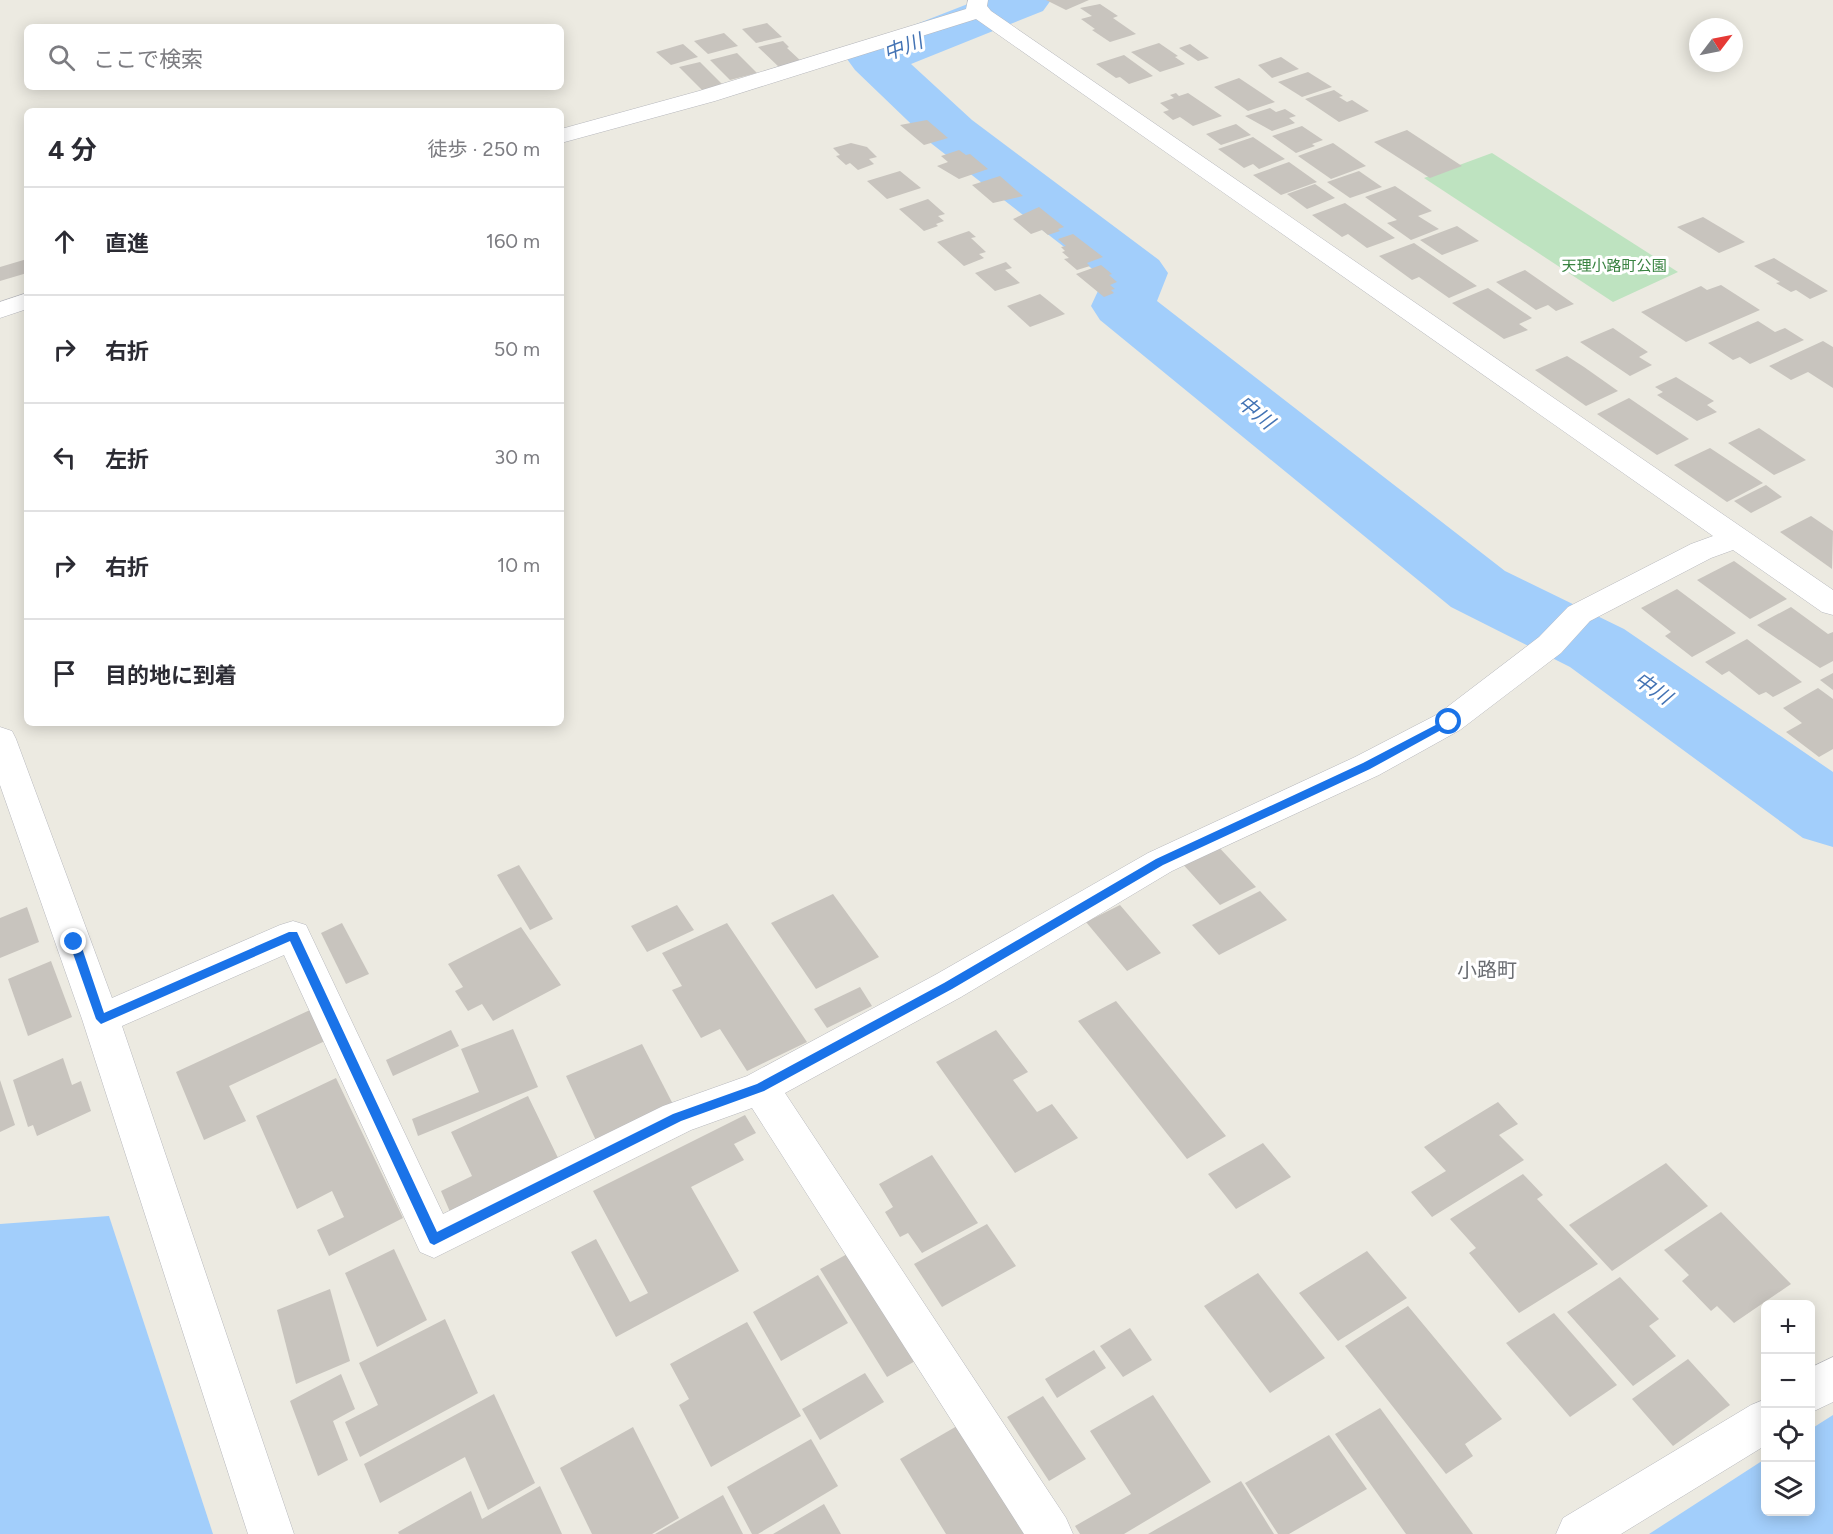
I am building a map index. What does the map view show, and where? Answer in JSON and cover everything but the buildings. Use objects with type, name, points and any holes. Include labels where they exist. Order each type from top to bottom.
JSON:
[{"type":"street","points":[[564,135],[707,96],[980,6],[1833,605]]},
{"type":"street","points":[[0,310],[24,302]]},
{"type":"street","points":[[101,1019],[293,935],[434,1239],[677,1118],[760,1088],[948,986],[1160,862],[1366,766],[1449,722],[1550,645],[1579,614],[1701,551],[1737,537]]},
{"type":"street","points":[[0,739],[101,1019],[272,1534]]},
{"type":"street","points":[[760,1088],[1050,1534]]},
{"type":"street","points":[[1815,1389],[1833,1378]]},
{"type":"street","points":[[1579,1534],[1761,1423]]},
{"type":"green space","name":"天理小路町公園","points":[[1492,153],[1678,272],[1613,302],[1424,178]]},
{"type":"water","points":[[109,1216],[213,1534],[0,1534],[0,1224]]},
{"type":"water","points":[[1833,1415],[1833,1534],[1649,1534],[1761,1462],[1761,1516],[1815,1516],[1815,1426]]},
{"type":"waterway","name":"中川","points":[[1025,0],[874,59],[952,132],[1137,273],[1123,306],[1478,589],[1597,648],[1833,815]]},
{"type":"district","name":"小路町","points":[[1487,970]]},
{"type":"route","points":[[74,942],[101,1019],[293,935],[434,1239],[677,1118],[760,1088],[948,986],[1160,862],[1366,766],[1449,722]]}]
